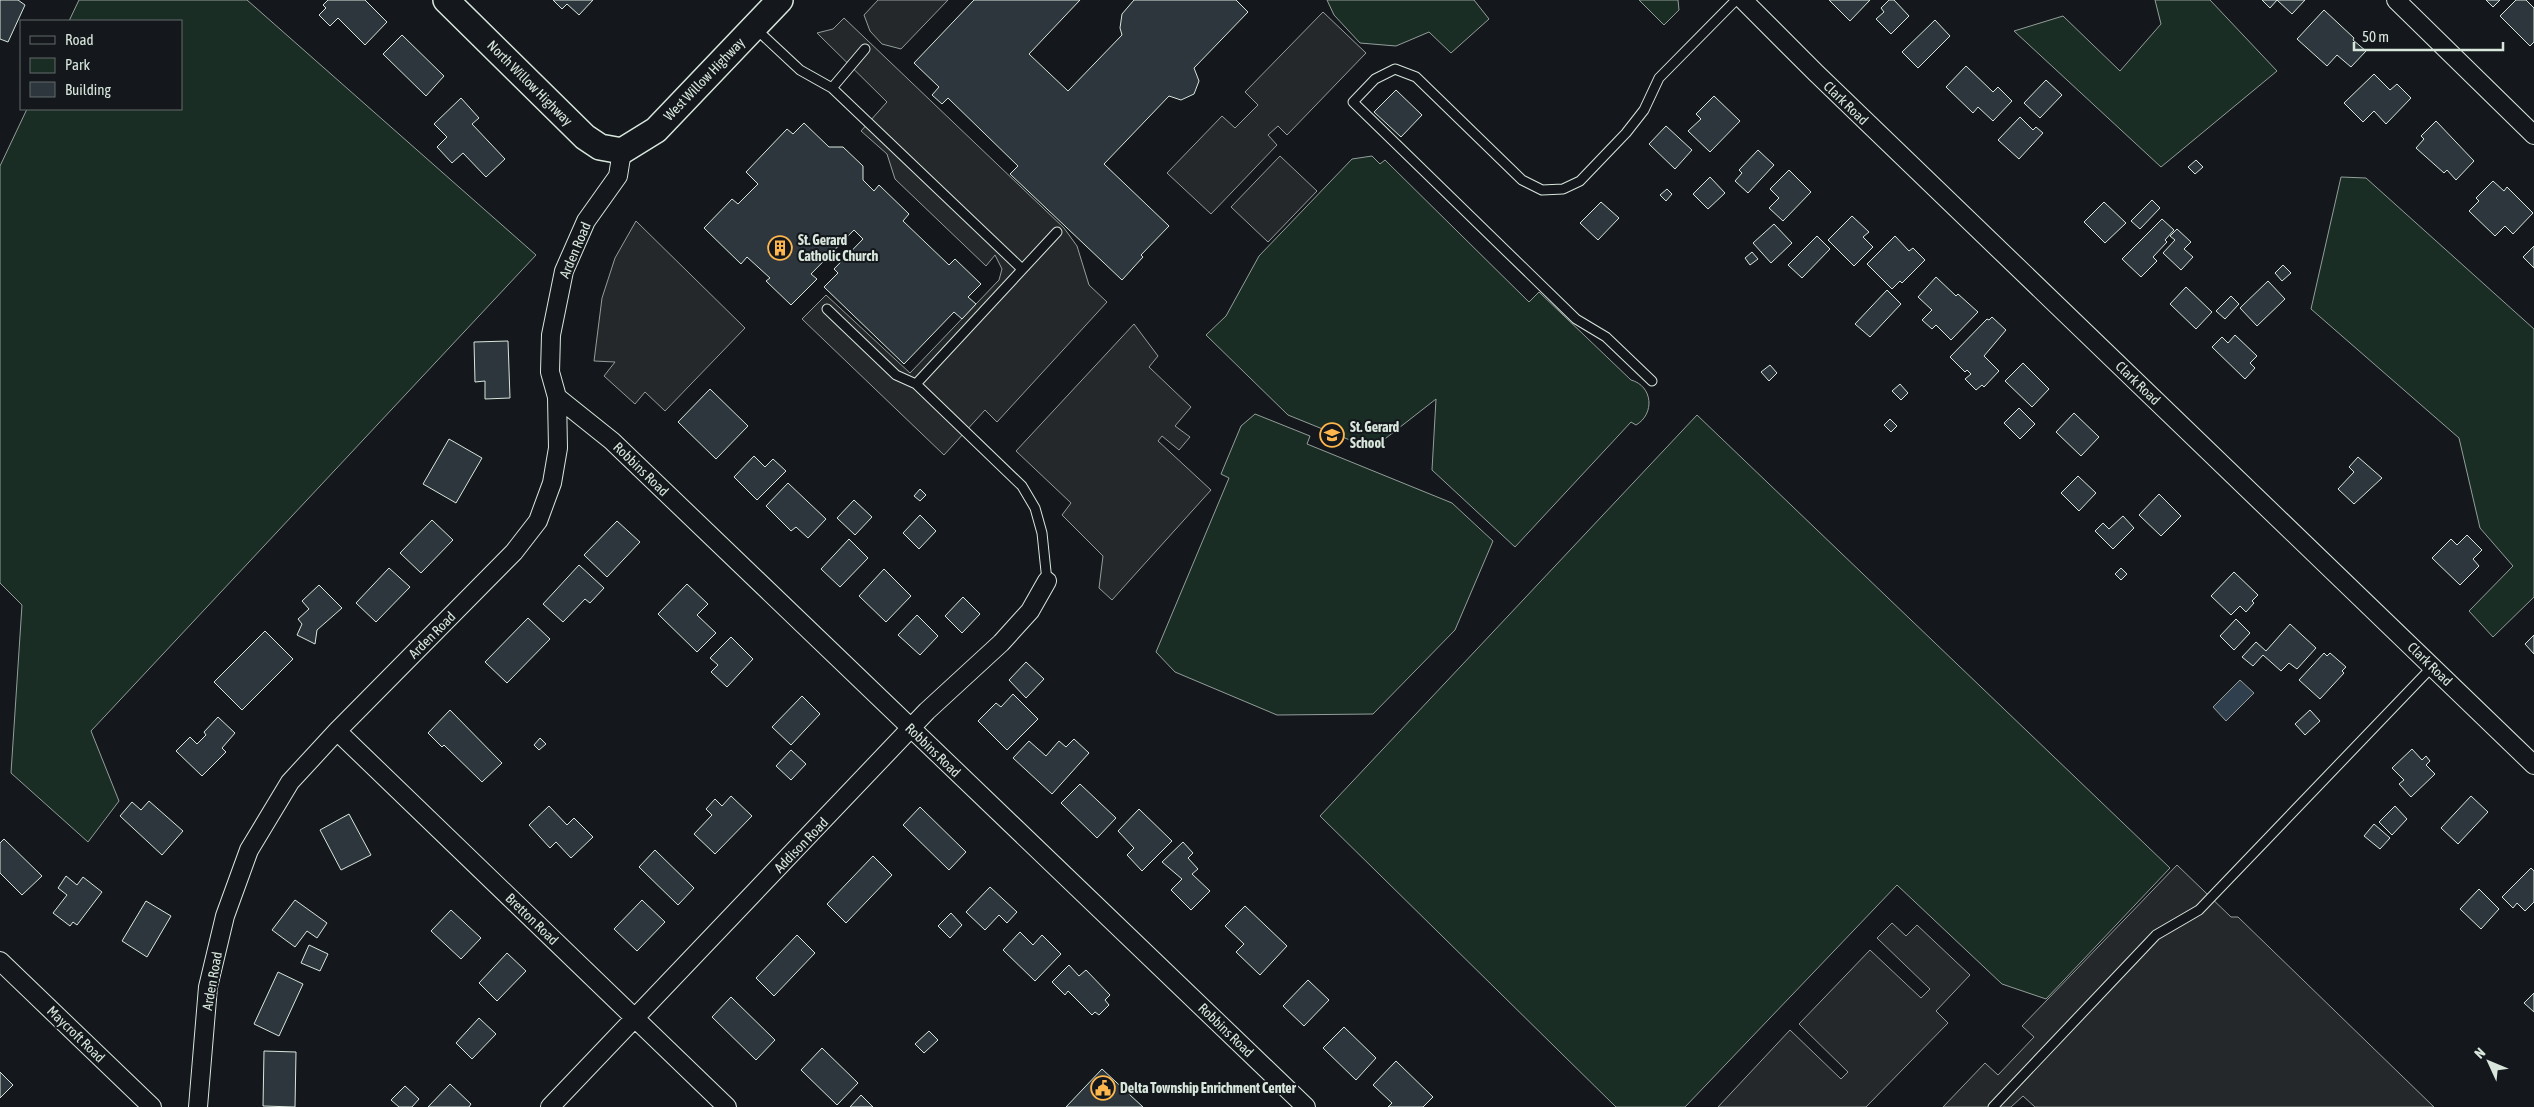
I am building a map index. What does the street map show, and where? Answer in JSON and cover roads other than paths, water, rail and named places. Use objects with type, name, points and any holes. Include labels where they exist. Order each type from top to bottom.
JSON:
[{"type":"street","name":"North Willow Highway","points":[[446,0],[585,137],[600,147],[622,151]]},
{"type":"street","name":"West Willow Highway","points":[[622,151],[656,130],[780,0]]},
{"type":"street","name":"Clark Road","points":[[1743,0],[1816,73],[2534,766]]},
{"type":"street","points":[[2396,0],[2534,135]]},
{"type":"street","name":"Arden Road","points":[[198,1107],[208,987],[224,916],[249,850],[290,782],[337,731],[514,552],[538,520],[552,483],[558,448],[557,397],[550,372],[551,335],[564,272],[586,221],[618,176],[622,151]]},
{"type":"street","name":"Robbins Road","points":[[557,397],[612,441],[1306,1107]]},
{"type":"street","name":"Addison Road","points":[[550,1107],[636,1019],[927,711],[1001,642],[1030,611],[1047,581]]},
{"type":"street","name":"Bretton Road","points":[[337,731],[727,1107]]},
{"type":"street","name":"Maycroft Road","points":[[0,961],[152,1107]]},
{"type":"lane","points":[[1652,380],[1606,337],[1576,319],[1353,102],[1375,79],[1395,69],[1416,77],[1522,180],[1542,190],[1563,189],[1580,181],[1626,134],[1644,110],[1659,78],[1736,0]]},
{"type":"lane","points":[[754,27],[800,70],[832,88],[1022,269]]},
{"type":"lane","points":[[832,88],[865,49]]},
{"type":"lane","points":[[916,384],[1057,232]]},
{"type":"lane","points":[[827,309],[896,375],[916,384],[1022,486],[1035,508],[1042,533],[1047,581]]},
{"type":"lane","points":[[1993,1107],[2156,936],[2199,910],[2432,667]]},
{"type":"water","points":[[2240,680],[2254,693],[2226,721],[2213,707]]},
{"type":"place","name":"St. Gerard Catholic Church","points":[[780,248]]},
{"type":"place","name":"St. Gerard School","points":[[1332,435]]},
{"type":"place","name":"Delta Township Enrichment Center","points":[[1103,1088]]}]
